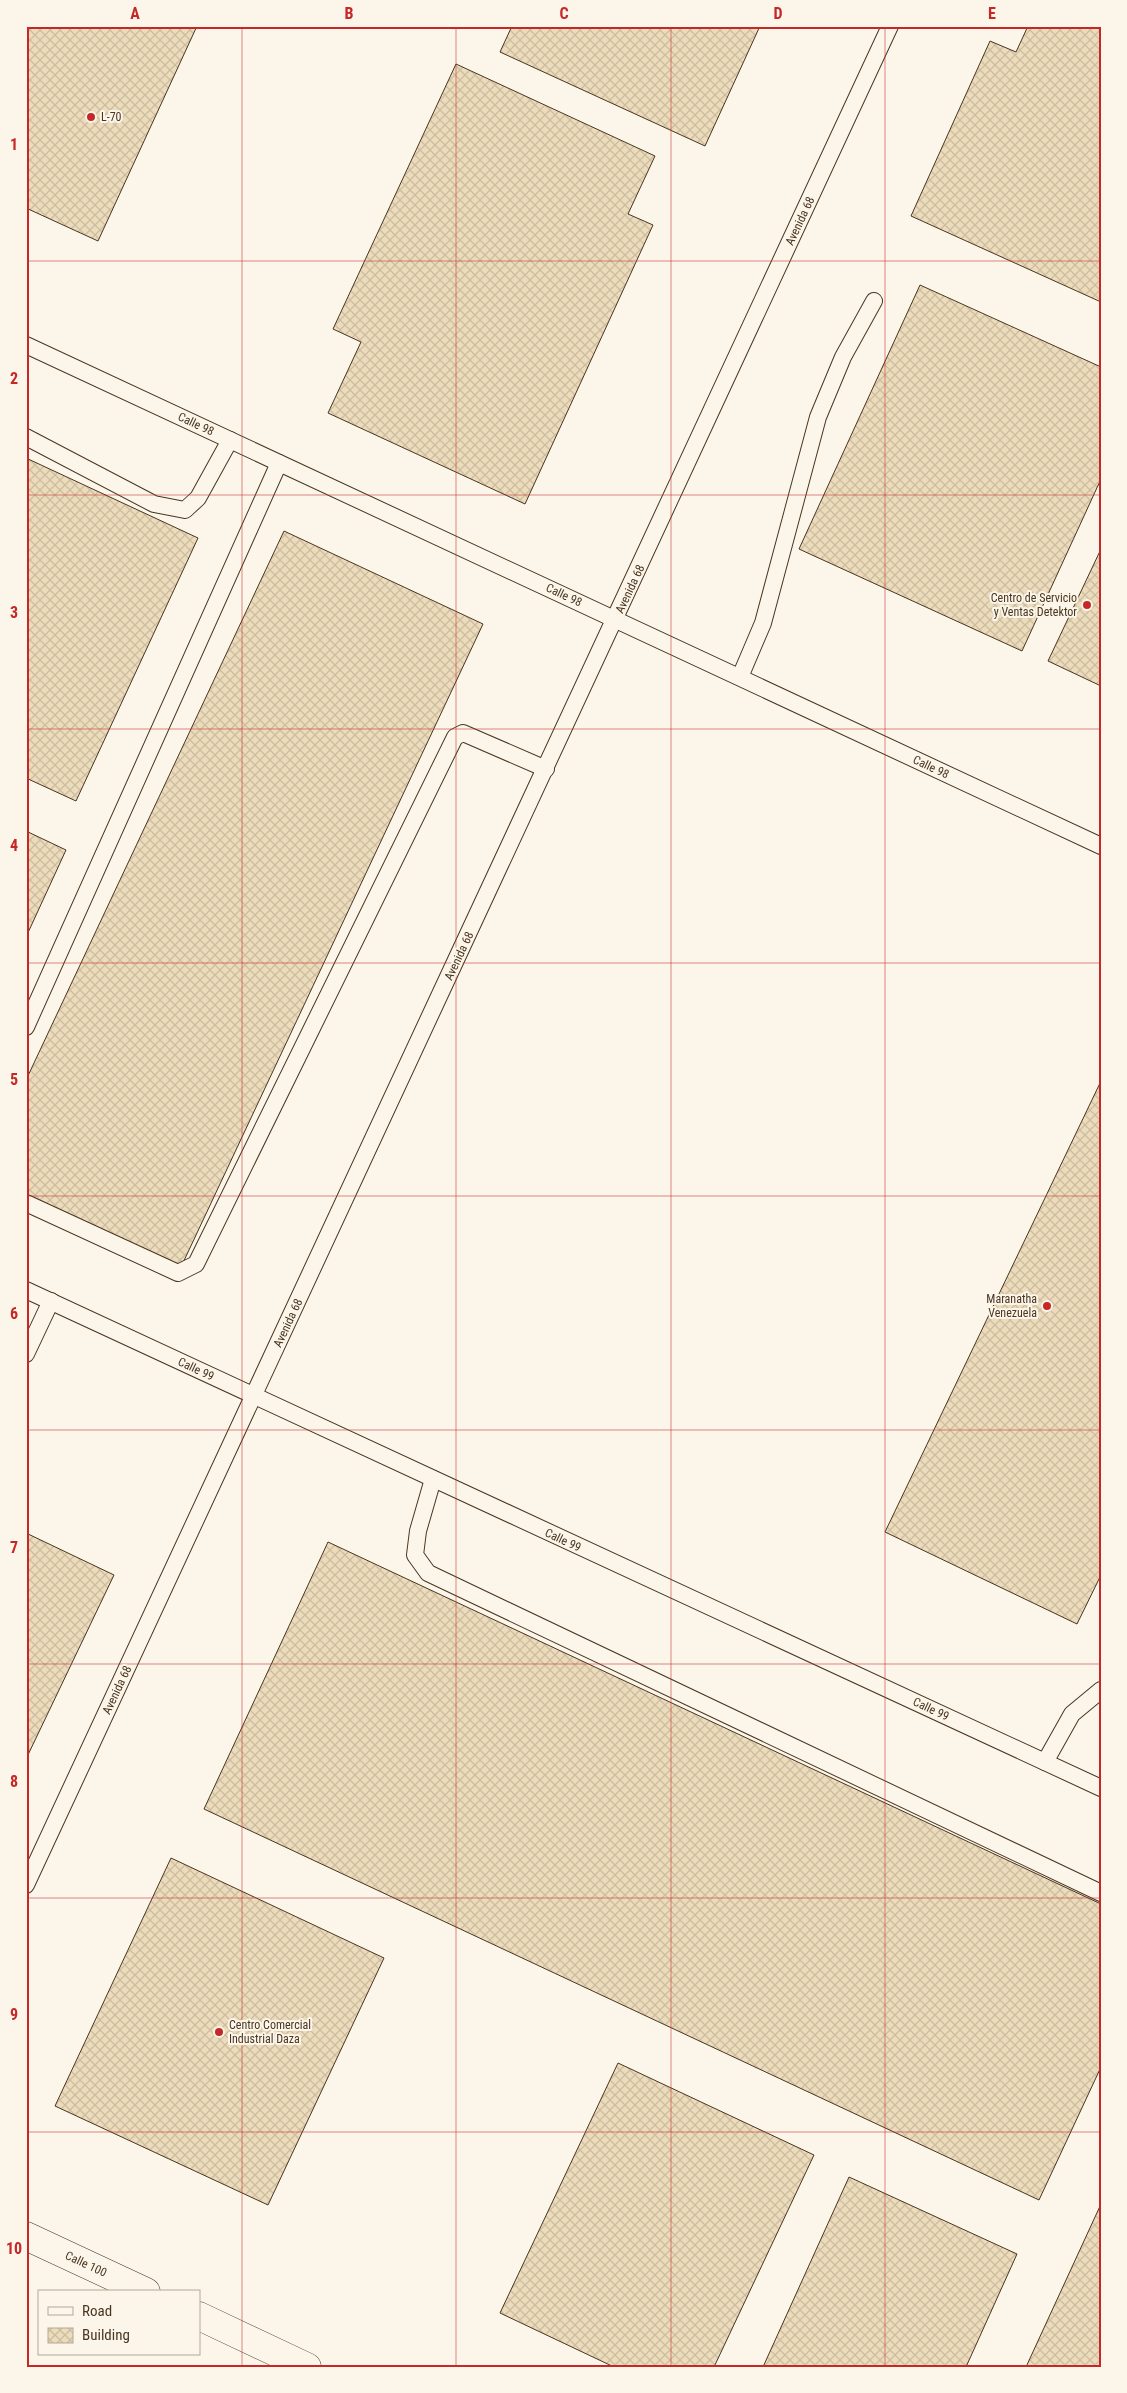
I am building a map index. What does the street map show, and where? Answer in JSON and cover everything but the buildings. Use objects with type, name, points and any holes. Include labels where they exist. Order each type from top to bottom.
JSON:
[{"type":"street","name":"Calle 100","points":[[26,2236],[142,2290]]},
{"type":"street","points":[[200,2316],[307,2367]]},
{"type":"lane","name":"Avenida 68","points":[[26,1885],[616,620],[890,26]]},
{"type":"lane","points":[[740,678],[763,623],[818,417],[843,357],[874,301]]},
{"type":"lane","name":"Calle 98","points":[[28,351],[230,440],[1101,846]]},
{"type":"lane","points":[[26,437],[154,504],[186,510],[198,498],[230,440]]},
{"type":"lane","points":[[26,1028],[279,463]]},
{"type":"lane","points":[[26,1203],[178,1273],[196,1264],[455,737],[463,733],[546,769]]},
{"type":"lane","name":"Calle 99","points":[[26,1290],[1101,1788]]},
{"type":"lane","points":[[26,1354],[51,1301]]},
{"type":"lane","points":[[433,1479],[418,1531],[415,1556],[428,1573],[1101,1893]]},
{"type":"lane","points":[[1045,1762],[1072,1714],[1101,1690]]},
{"type":"place","name":"L-70","points":[[91,117]]},
{"type":"place","name":"Centro de Servicio y Ventas Detektor","points":[[1087,605]]},
{"type":"place","name":"Maranatha Venezuela","points":[[1047,1306]]},
{"type":"place","name":"Centro Comercial Industrial Daza","points":[[219,2032]]}]
